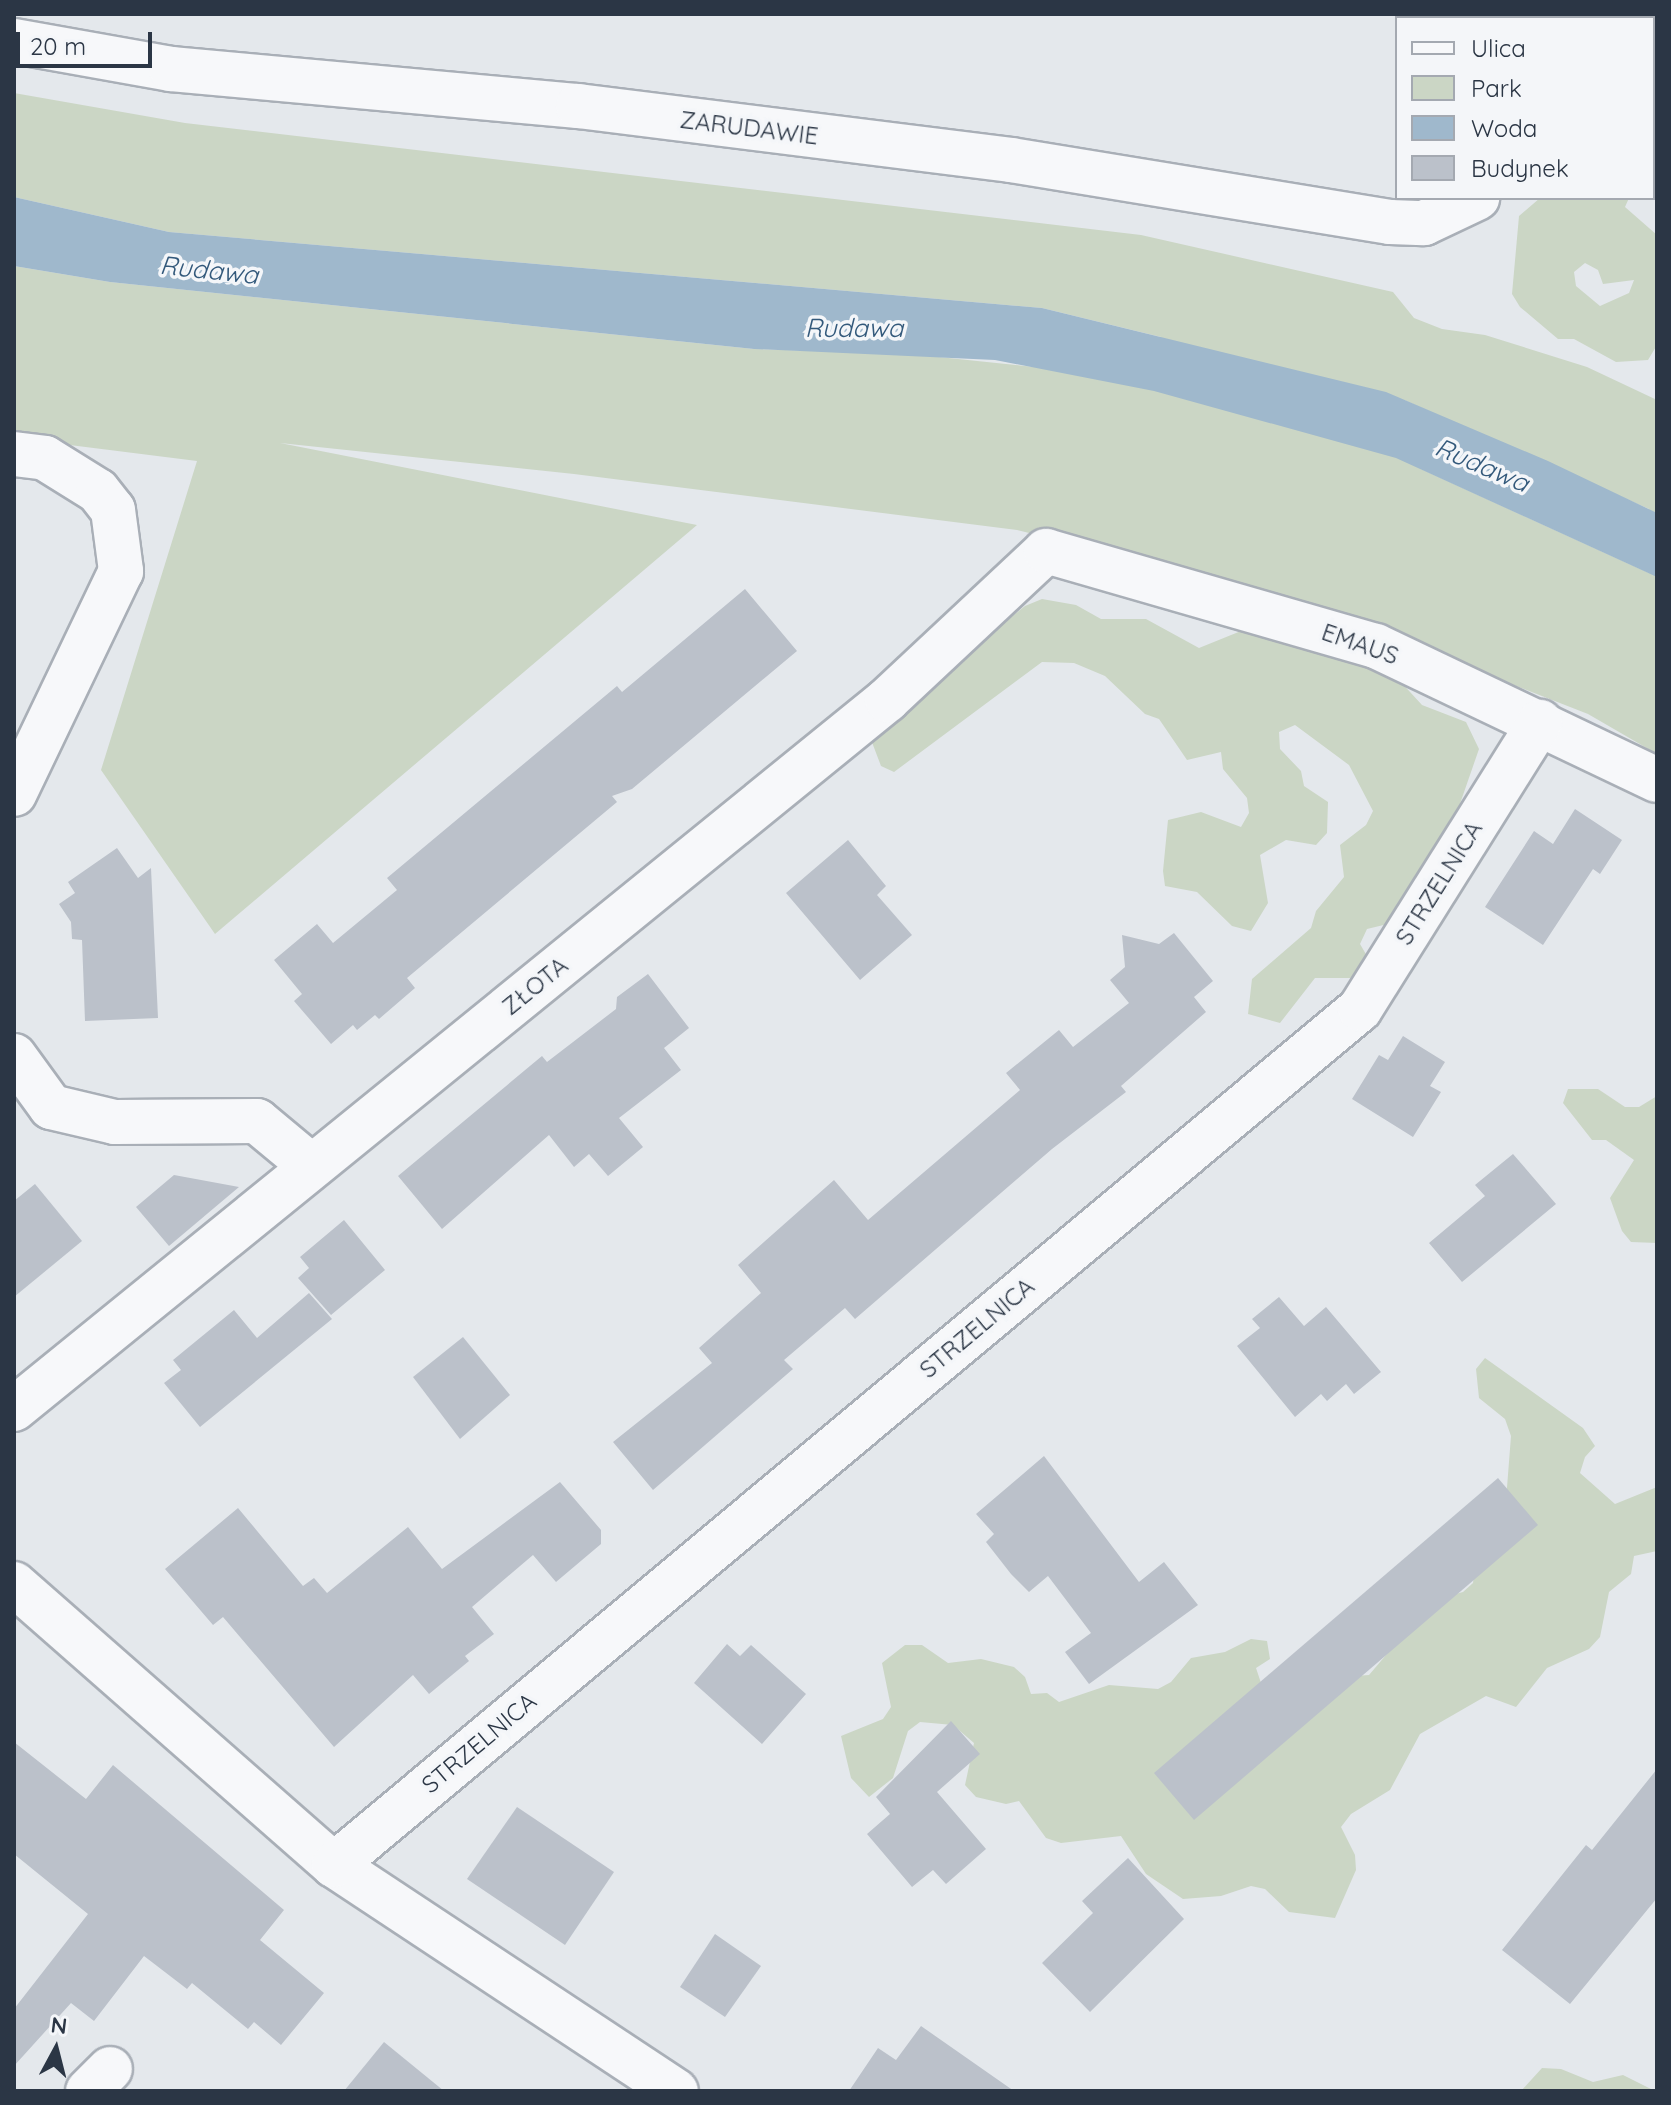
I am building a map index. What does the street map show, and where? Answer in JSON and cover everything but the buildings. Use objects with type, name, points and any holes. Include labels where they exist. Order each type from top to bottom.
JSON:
[{"type":"street","name":"ZARUDAWIE","points":[[14,41],[171,69],[578,106],[1011,160],[1390,222],[1424,223],[1473,200]]},
{"type":"street","points":[[14,454],[45,458],[98,491],[113,510],[121,571],[14,794]]},
{"type":"street","name":"EMAUS","points":[[1046,551],[1376,646],[1657,780]]},
{"type":"street","name":"ZŁOTA","points":[[14,1409],[310,1165],[887,700],[1046,551]]},
{"type":"street","name":"STRZELNICA","points":[[334,1865],[1360,1009],[1540,722]]},
{"type":"street","points":[[14,1056],[51,1107],[115,1122],[257,1121],[310,1165]]},
{"type":"street","points":[[14,1584],[334,1865],[676,2091]]},
{"type":"green space","points":[[14,93],[185,123],[1141,235],[1393,292],[1414,318],[1442,329],[1485,335],[1587,367],[1657,400],[1657,754],[1588,714],[1429,652],[1114,554],[1017,530],[574,474],[280,443],[697,525],[215,934],[101,770],[197,461],[14,438],[14,266],[110,282],[754,349],[910,354],[1034,367],[1161,337],[1042,308],[169,232],[14,197]],"holes":[[[1404,400],[1649,509],[1656,572],[1649,573],[1421,469]]]},
{"type":"green space","points":[[1538,200],[1628,200],[1625,207],[1657,235],[1657,345],[1648,360],[1616,362],[1574,339],[1558,339],[1520,307],[1512,294],[1519,216]],"holes":[[[1585,263],[1598,270],[1603,284],[1634,280],[1629,293],[1600,306],[1576,286],[1574,272]]]},
{"type":"green space","points":[[1042,599],[1076,605],[1101,619],[1146,619],[1199,648],[1241,631],[1288,637],[1315,633],[1399,680],[1422,705],[1466,722],[1479,749],[1454,821],[1396,922],[1367,929],[1360,944],[1367,956],[1365,971],[1350,978],[1315,978],[1280,1023],[1248,1014],[1252,979],[1311,928],[1316,911],[1344,877],[1340,845],[1366,825],[1373,811],[1349,765],[1295,725],[1279,732],[1280,749],[1301,771],[1304,786],[1328,802],[1327,833],[1316,845],[1286,840],[1260,855],[1268,903],[1251,931],[1232,926],[1197,892],[1165,886],[1163,871],[1168,820],[1201,812],[1241,827],[1249,813],[1247,798],[1223,769],[1221,752],[1187,760],[1159,719],[1145,714],[1105,676],[1074,663],[1042,662],[894,772],[881,766],[870,737],[878,724],[1025,606]]},
{"type":"green space","points":[[1568,1089],[1598,1089],[1625,1107],[1639,1107],[1657,1096],[1657,1243],[1631,1242],[1622,1231],[1610,1198],[1634,1160],[1606,1140],[1592,1140],[1563,1103]]},
{"type":"green space","points":[[1485,1358],[1583,1428],[1595,1446],[1585,1457],[1580,1473],[1615,1504],[1657,1487],[1657,1551],[1634,1556],[1631,1574],[1609,1592],[1600,1637],[1589,1649],[1547,1668],[1516,1707],[1486,1696],[1420,1734],[1390,1790],[1351,1814],[1341,1827],[1355,1855],[1356,1870],[1335,1918],[1289,1912],[1265,1889],[1251,1886],[1221,1896],[1183,1899],[1146,1874],[1121,1836],[1061,1843],[1046,1838],[1019,1801],[1006,1804],[976,1797],[965,1785],[974,1743],[953,1725],[920,1722],[908,1731],[893,1778],[869,1797],[851,1778],[841,1736],[883,1719],[891,1707],[882,1663],[905,1645],[922,1645],[948,1663],[981,1659],[1014,1667],[1025,1677],[1031,1694],[1047,1693],[1059,1702],[1109,1685],[1158,1689],[1171,1682],[1191,1658],[1225,1652],[1251,1639],[1267,1641],[1270,1659],[1256,1668],[1261,1683],[1369,1675],[1433,1600],[1463,1592],[1473,1583],[1475,1566],[1504,1526],[1511,1436],[1505,1419],[1479,1398],[1476,1369]]},
{"type":"green space","points":[[1542,2068],[1561,2069],[1593,2082],[1623,2075],[1655,2091],[1521,2091]]},
{"type":"water","name":"Rudawa","points":[[14,197],[169,232],[1042,308],[1386,392],[1548,461],[1657,513],[1657,577],[1396,458],[1154,391],[995,360],[754,349],[110,282],[14,266]]}]
